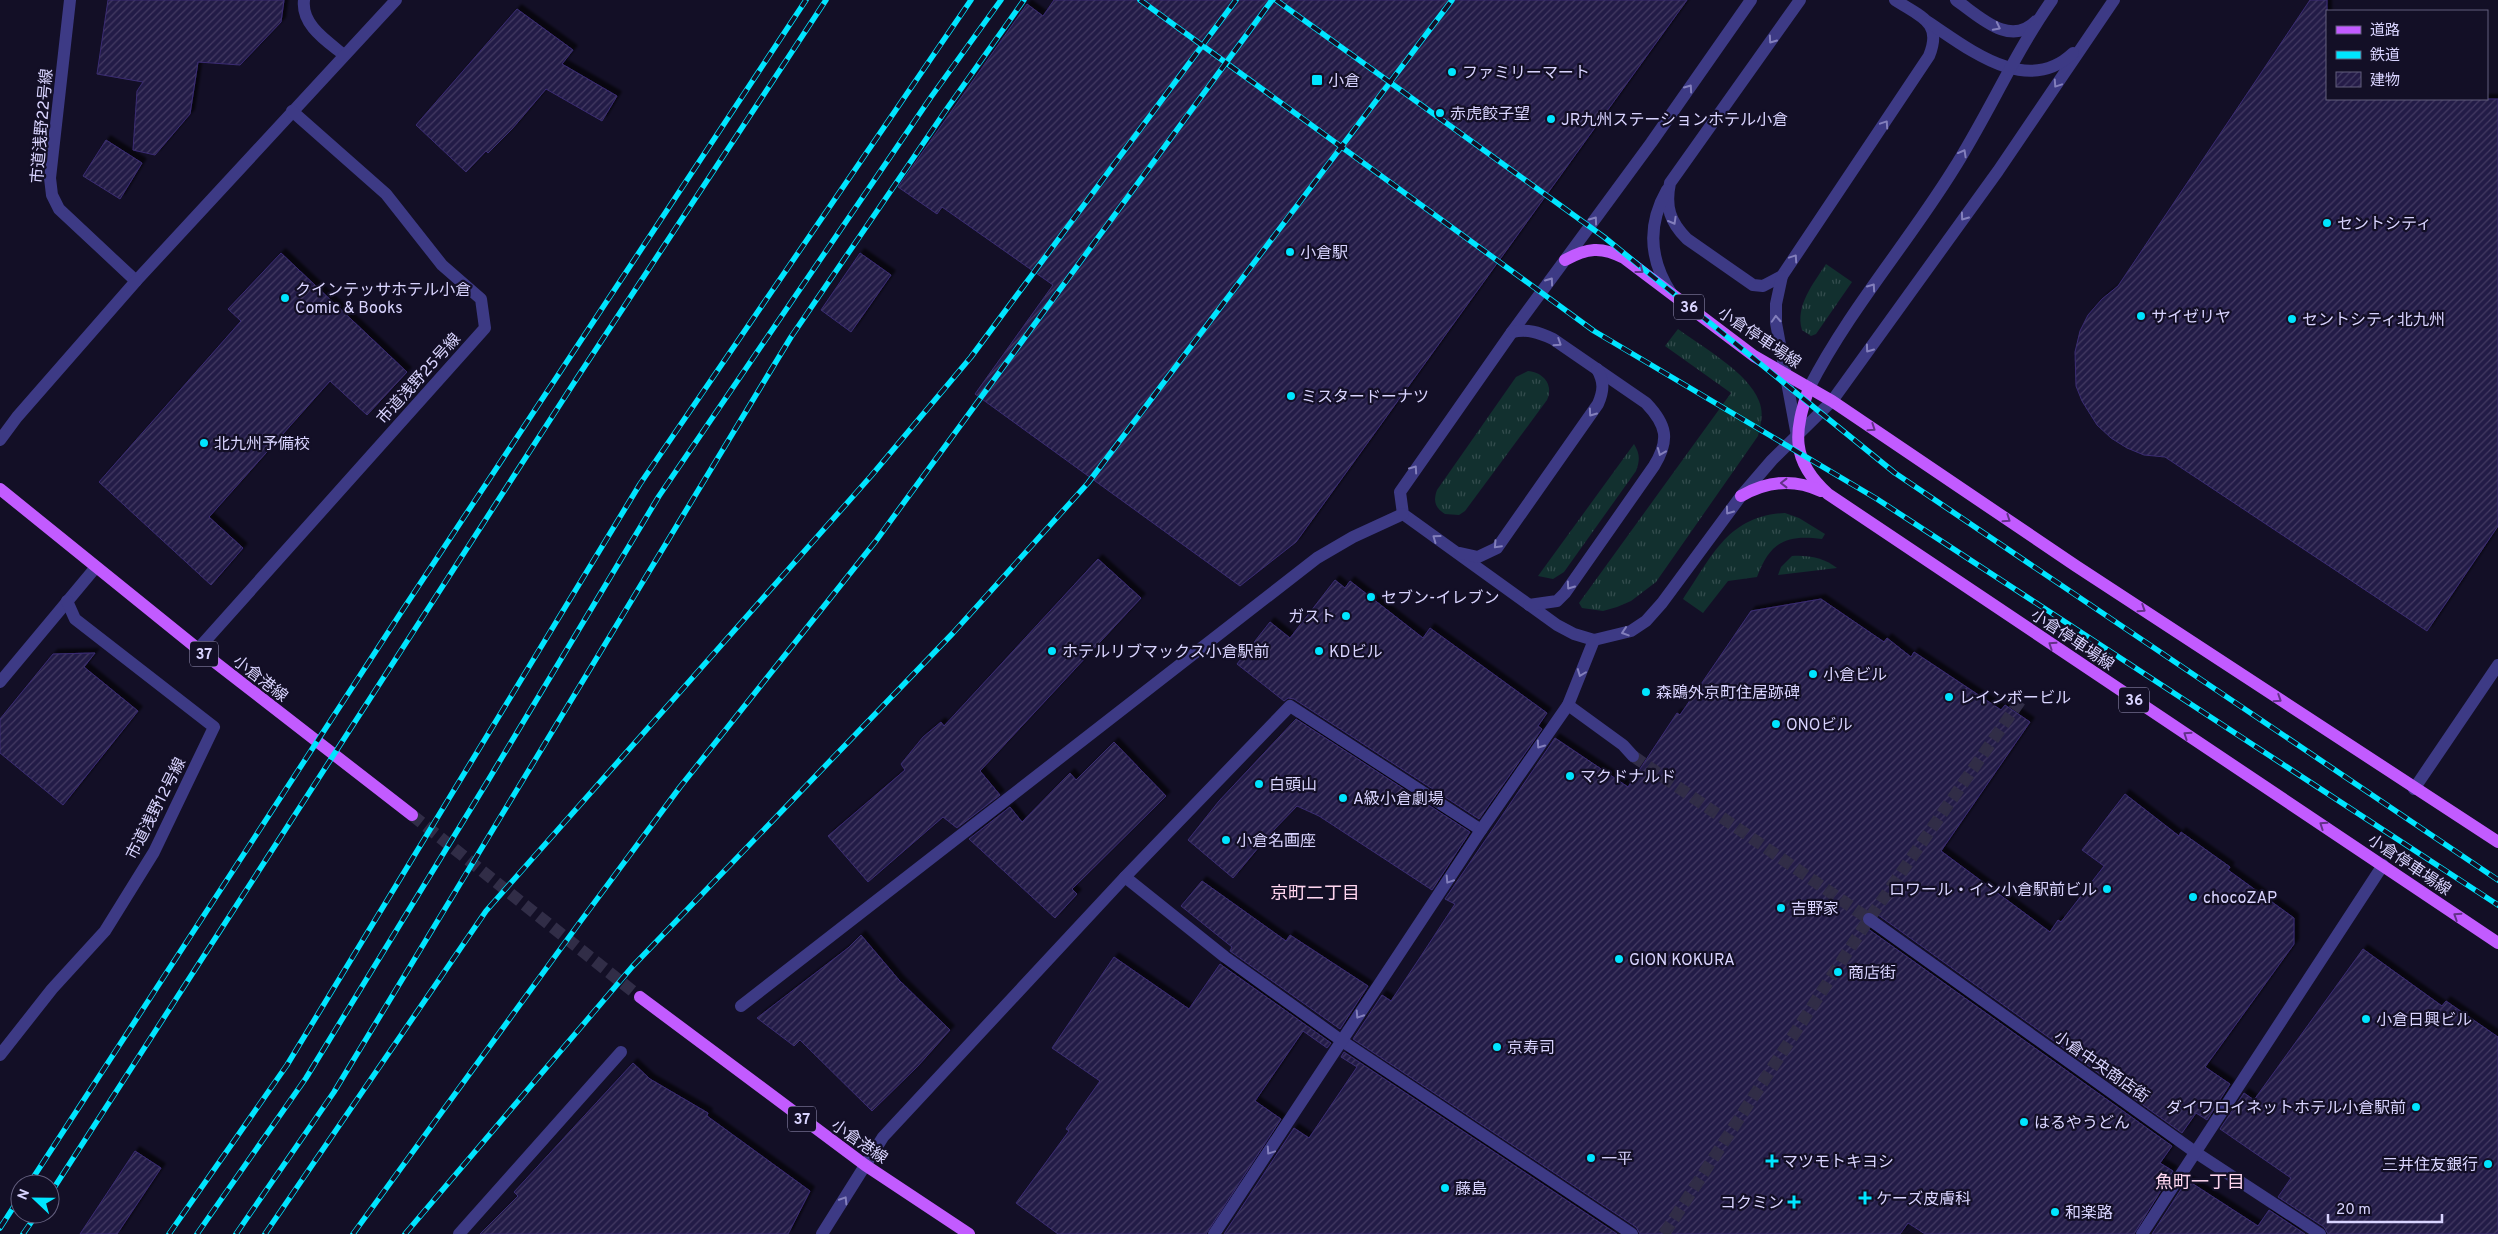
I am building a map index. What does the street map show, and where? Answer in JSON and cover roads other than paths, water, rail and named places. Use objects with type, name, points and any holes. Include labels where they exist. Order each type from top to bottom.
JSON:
[{"type":"main road","name":"小倉停車場線","points":[[1565,260],[1581,251],[1593,249],[1614,253],[1754,356],[1832,401],[2084,571],[2414,789],[2498,842]]},
{"type":"main road","name":"小倉停車場線","points":[[1809,388],[1797,436],[1798,448],[1807,471],[1828,494],[2498,943]]},
{"type":"main road","points":[[1741,496],[1768,483],[1787,482],[1807,484],[1828,494]]},
{"type":"main road","name":"小倉港線","points":[[0,489],[198,649],[412,814]]},
{"type":"main road","name":"小倉港線","points":[[640,997],[864,1165],[969,1234]]},
{"type":"street","name":"市道浅野22号線","points":[[70,0],[50,178],[52,195],[59,209],[136,281]]},
{"type":"street","points":[[304,0],[306,18],[312,27],[344,55]]},
{"type":"street","points":[[0,440],[17,417],[136,281],[396,0]]},
{"type":"street","points":[[1751,0],[1512,332],[1400,492],[1402,514],[1565,630],[1594,640],[1632,631],[1646,621],[1662,603],[1741,496],[1832,401],[1998,171],[2114,0]]},
{"type":"street","points":[[1672,295],[1656,263],[1652,233],[1661,201],[1670,184],[1800,0]]},
{"type":"street","points":[[1895,0],[1978,55],[2009,69],[2028,72],[2049,68],[2067,59],[2084,43]]},
{"type":"street","points":[[1956,0],[2003,31],[2019,32],[2033,24],[2042,14]]},
{"type":"street","points":[[1809,388],[1841,332],[1953,170],[2009,69],[2052,0]]},
{"type":"street","points":[[1797,436],[1776,323],[1776,304],[1782,276],[1922,69],[1935,42],[1934,31],[1926,21]]},
{"type":"street","name":"市道浅野25号線","points":[[198,649],[485,328],[481,299],[442,265],[386,194],[292,111]]},
{"type":"street","points":[[1670,184],[1667,199],[1668,213],[1678,230],[1687,239],[1753,284],[1763,286],[1782,276]]},
{"type":"street","points":[[1512,332],[1526,330],[1538,332],[1553,339],[1597,369],[1657,414],[1665,438],[1662,452],[1566,593],[1557,601],[1529,605]]},
{"type":"street","points":[[1455,552],[1478,557],[1496,548],[1598,404],[1603,392],[1603,380],[1597,369]]},
{"type":"street","points":[[741,1006],[1317,558],[1353,537],[1402,514]]},
{"type":"street","points":[[0,682],[96,567]]},
{"type":"street","name":"市道浅野12号線","points":[[0,1055],[52,989],[105,931],[154,852],[214,727],[75,620],[67,601]]},
{"type":"street","points":[[1214,1234],[1481,830],[1568,705],[1594,640]]},
{"type":"street","points":[[2414,789],[2498,665]]},
{"type":"street","points":[[1568,705],[1623,745],[1632,756]]},
{"type":"street","points":[[822,1234],[883,1137],[1125,878],[1290,706],[1481,830]]},
{"type":"street","points":[[2142,1234],[2383,865]]},
{"type":"street","points":[[1125,878],[1225,957],[1342,1042],[1632,1234]]},
{"type":"street","name":"小倉中央商店街","points":[[1869,919],[2195,1152],[2320,1234]]},
{"type":"street","points":[[459,1234],[621,1052]]},
{"type":"tunnel","points":[[1664,1234],[1869,919],[2020,701]]},
{"type":"tunnel","points":[[1633,756],[1869,919]]},
{"type":"tunnel","points":[[412,815],[640,997]]},
{"type":"railway","points":[[36,1174],[400,614],[806,0]]},
{"type":"railway","points":[[60,1179],[579,375],[826,0]]},
{"type":"railway","points":[[169,1234],[287,1065],[640,484],[971,0]]},
{"type":"railway","points":[[197,1234],[306,1078],[659,496],[931,97],[1001,0]]},
{"type":"railway","points":[[236,1234],[334,1092],[791,337],[946,110],[1024,0]]},
{"type":"railway","points":[[1140,0],[1594,331],[1877,499],[2498,905]]},
{"type":"railway","points":[[265,1234],[486,911],[871,476],[971,357],[1236,0]]},
{"type":"railway","points":[[353,1234],[680,787],[875,542],[1272,0]]},
{"type":"railway","points":[[1276,0],[1604,237],[1895,473],[2498,880]]},
{"type":"railway","points":[[405,1234],[632,967],[953,633],[1088,483],[1452,0]]},
{"type":"railway","points":[[0,1228],[10,1212]]},
{"type":"railway","points":[[23,1234],[30,1224]]},
{"type":"place","name":"ファミリーマート","points":[[1452,72]]},
{"type":"place","name":"小倉","points":[[1317,80]]},
{"type":"place","name":"赤虎餃子望","points":[[1440,113]]},
{"type":"place","name":"JR九州ステーションホテル小倉","points":[[1551,119]]},
{"type":"place","name":"セントシティ","points":[[2327,223]]},
{"type":"place","name":"小倉駅","points":[[1290,252]]},
{"type":"place","name":"クインテッサホテル小倉 Comic & Books","points":[[285,298]]},
{"type":"place","name":"サイゼリヤ","points":[[2141,316]]},
{"type":"place","name":"セントシティ北九州","points":[[2292,319]]},
{"type":"place","name":"ミスタードーナツ","points":[[1291,396]]},
{"type":"place","name":"北九州予備校","points":[[204,443]]},
{"type":"place","name":"セブン-イレブン","points":[[1371,597]]},
{"type":"place","name":"ガスト","points":[[1346,616]]},
{"type":"place","name":"ホテルリブマックス小倉駅前","points":[[1052,651]]},
{"type":"place","name":"KDビル","points":[[1319,651]]},
{"type":"place","name":"小倉ビル","points":[[1813,674]]},
{"type":"place","name":"森鴎外京町住居跡碑","points":[[1646,692]]},
{"type":"place","name":"レインボービル","points":[[1949,697]]},
{"type":"place","name":"ONOビル","points":[[1776,724]]},
{"type":"place","name":"マクドナルド","points":[[1570,776]]},
{"type":"place","name":"白頭山","points":[[1259,784]]},
{"type":"place","name":"A級小倉劇場","points":[[1343,798]]},
{"type":"place","name":"小倉名画座","points":[[1226,840]]},
{"type":"place","name":"ロワール・イン小倉駅前ビル","points":[[2107,889]]},
{"type":"place","name":"chocoZAP","points":[[2193,897]]},
{"type":"place","name":"吉野家","points":[[1781,908]]},
{"type":"place","name":"GION KOKURA","points":[[1619,959]]},
{"type":"place","name":"商店街","points":[[1838,972]]},
{"type":"place","name":"小倉日興ビル","points":[[2366,1019]]},
{"type":"place","name":"京寿司","points":[[1497,1047]]},
{"type":"place","name":"ダイワロイネットホテル小倉駅前","points":[[2416,1107]]},
{"type":"place","name":"はるやうどん","points":[[2024,1122]]},
{"type":"place","name":"一平","points":[[1591,1158]]},
{"type":"place","name":"マツモトキヨシ","points":[[1772,1161]]},
{"type":"place","name":"三井住友銀行","points":[[2488,1164]]},
{"type":"place","name":"藤島","points":[[1445,1188]]},
{"type":"place","name":"ケーズ皮膚科","points":[[1865,1198]]},
{"type":"place","name":"コクミン","points":[[1794,1202]]},
{"type":"place","name":"和楽路","points":[[2055,1212]]},
{"type":"district","name":"京町二丁目","points":[[1315,893]]},
{"type":"district","name":"魚町一丁目","points":[[2200,1182]]}]
